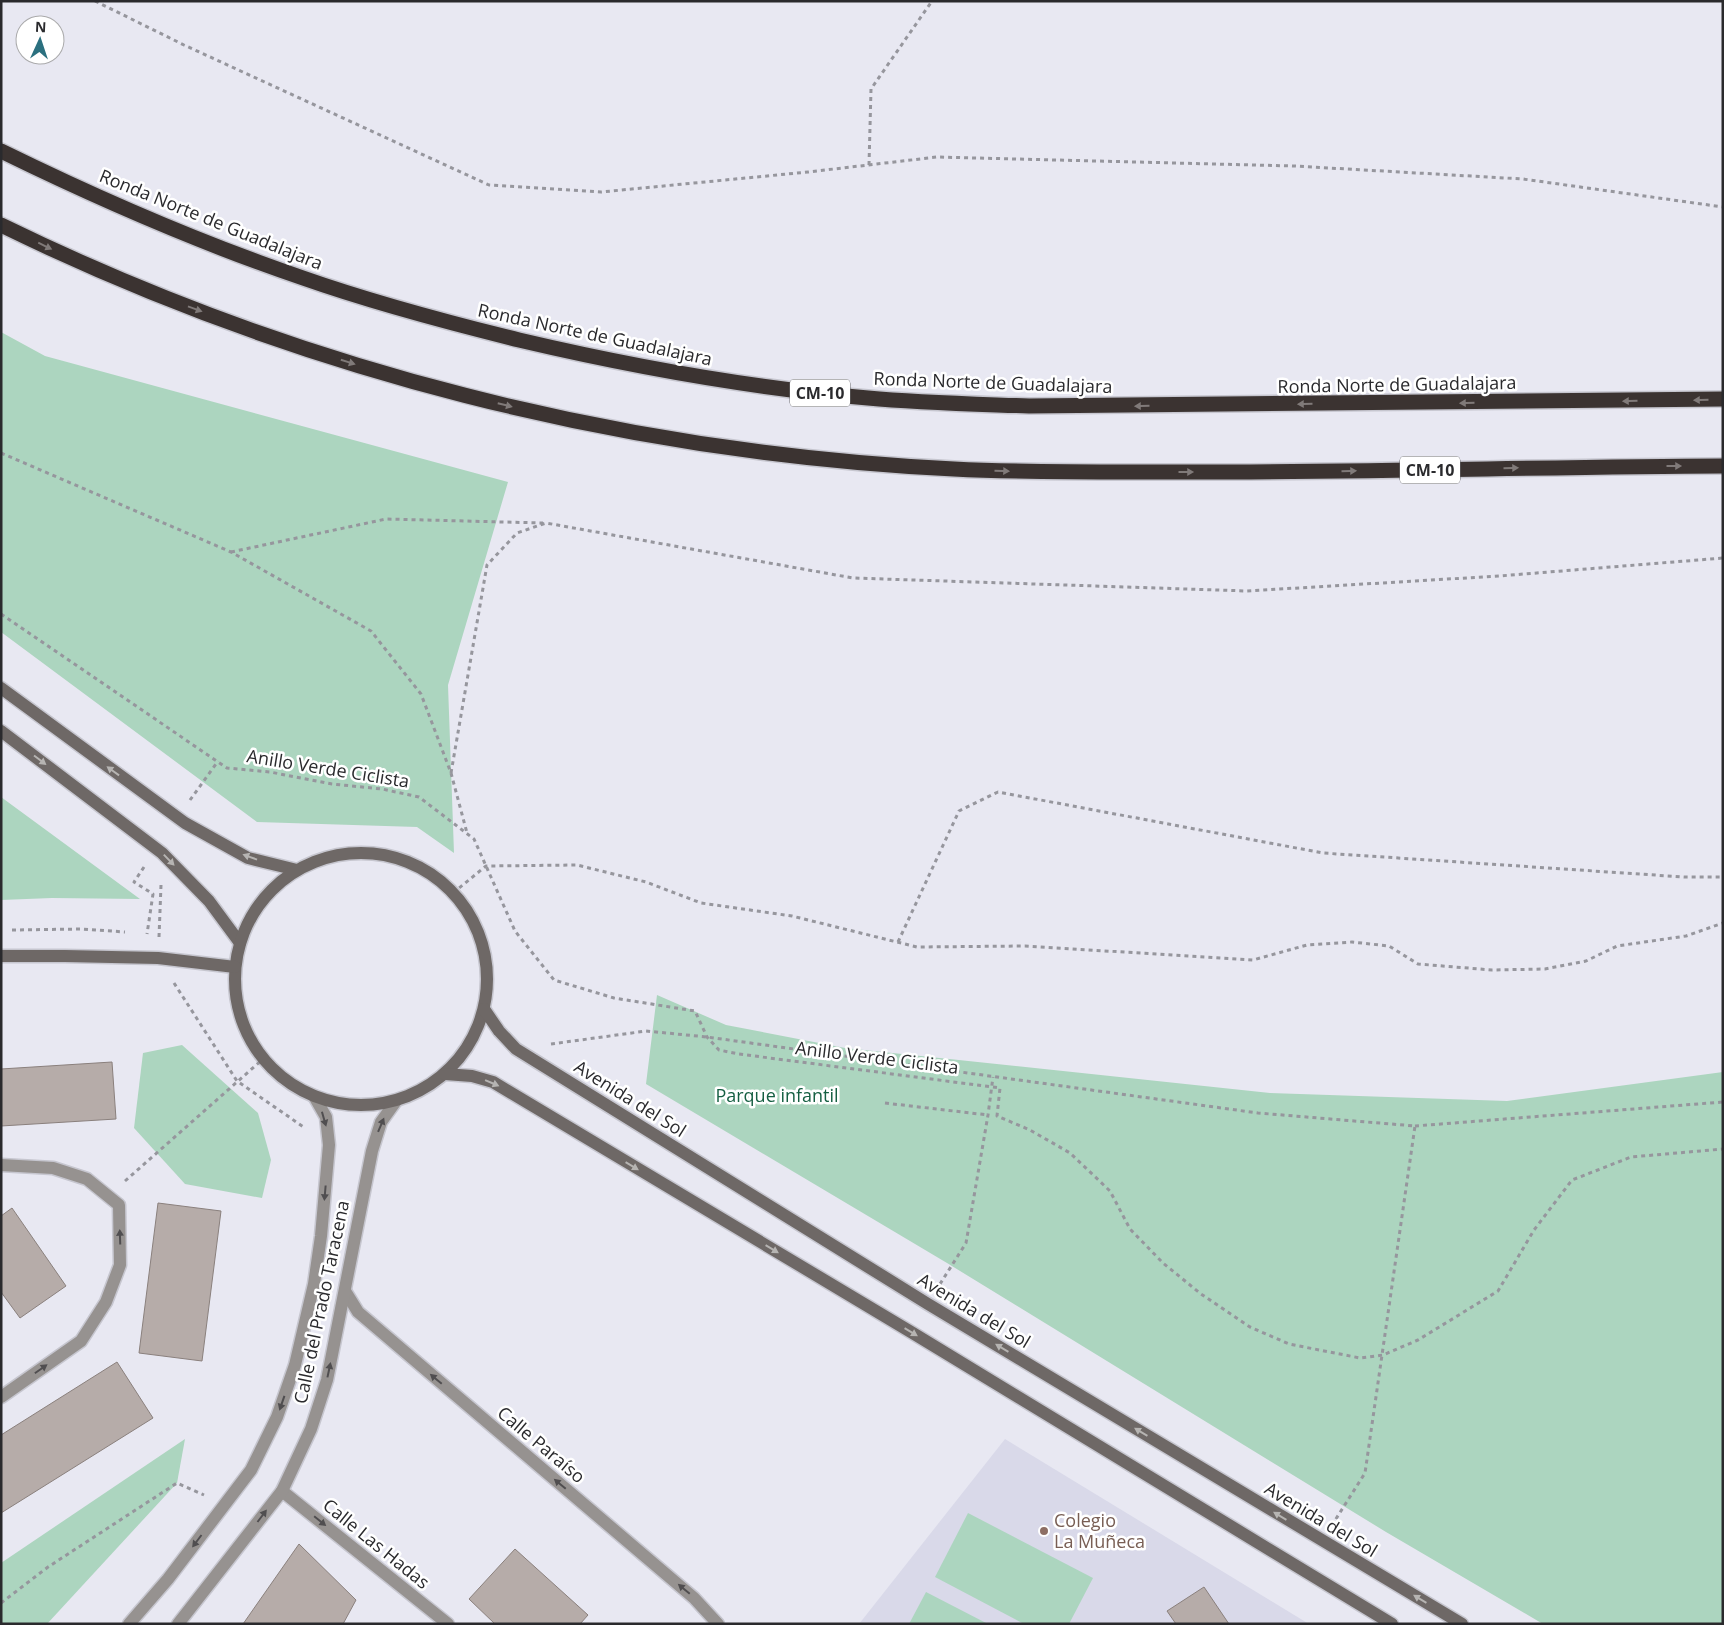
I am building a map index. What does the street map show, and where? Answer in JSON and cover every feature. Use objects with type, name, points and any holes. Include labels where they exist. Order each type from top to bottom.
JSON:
[{"type":"highway","name":"Ronda Norte de Guadalajara","points":[[1,151],[68,183],[221,248],[302,278],[373,301],[450,323],[536,344],[620,363],[705,378],[867,398],[949,404],[1029,406],[1723,399]]},
{"type":"highway","name":"CM-10","points":[[1,224],[68,257],[162,297],[282,342],[504,406],[611,429],[707,444],[869,463],[1037,472],[1344,472],[1723,466]]},
{"type":"street","points":[[1,688],[178,818],[248,858],[297,870]]},
{"type":"street","points":[[1,731],[160,851],[209,901],[240,943]]},
{"type":"street","points":[[360,853],[393,857],[424,869],[453,893],[470,914],[484,945],[488,977],[484,1009],[476,1034],[463,1056],[445,1074],[422,1090],[396,1101],[368,1105],[341,1104],[314,1096],[286,1081],[263,1059],[246,1031],[236,1001],[235,967],[240,943],[252,914],[272,889],[297,870],[328,857],[360,853]]},
{"type":"street","points":[[1,956],[158,958],[235,967]]},
{"type":"street","name":"Avenida del Sol","points":[[484,1009],[516,1049],[928,1304],[1462,1624]]},
{"type":"street","points":[[445,1074],[472,1076],[493,1082],[911,1332],[1392,1624]]},
{"type":"street","name":"Calle del Prado Taracena","points":[[129,1624],[168,1579],[251,1470],[277,1417],[295,1365],[314,1284],[321,1236],[329,1145],[326,1117],[314,1096]]},
{"type":"street","name":"Calle del Prado Taracena","points":[[178,1624],[193,1608],[282,1491],[314,1421],[326,1380],[372,1151],[381,1122],[396,1101]]},
{"type":"street","points":[[1,1165],[53,1168],[87,1179],[119,1205],[120,1265],[106,1302],[81,1341],[1,1397]]},
{"type":"street","name":"Calle Paraíso","points":[[345,1291],[358,1312],[694,1598],[718,1624]]},
{"type":"street","name":"Calle Las Hadas","points":[[282,1491],[448,1624]]},
{"type":"path","points":[[95,1],[184,45],[489,185],[601,192],[936,157],[1294,166],[1524,179],[1723,207]]},
{"type":"path","points":[[869,165],[871,89],[932,1]]},
{"type":"path","points":[[1,453],[231,552],[371,631],[422,694],[451,773],[467,834]]},
{"type":"path","points":[[231,552],[386,519],[546,523],[853,578],[1237,590],[1499,576],[1723,558]]},
{"type":"path","points":[[451,773],[487,565],[517,533],[546,523]]},
{"type":"path","name":"Anillo Verde Ciclista","points":[[1,614],[227,768],[270,772],[332,784],[382,789],[418,797],[474,839],[515,931],[554,980],[614,998],[695,1011],[707,1037],[719,1050],[992,1086]]},
{"type":"path","points":[[178,818],[218,761]]},
{"type":"path","points":[[898,942],[959,810],[998,792],[1324,853],[1684,877],[1723,877]]},
{"type":"path","points":[[138,933],[147,934],[152,894],[134,882],[160,851]]},
{"type":"path","points":[[160,851],[158,958],[237,1081],[329,1145]]},
{"type":"path","points":[[453,893],[486,866],[577,865],[646,882],[701,904],[792,916],[917,946],[1025,946],[1253,960],[1307,945],[1352,942],[1389,946],[1418,964],[1492,970],[1545,969],[1586,961],[1617,946],[1686,936],[1723,923]]},
{"type":"path","points":[[10,930],[82,928],[128,932]]},
{"type":"path","points":[[516,1049],[646,1031],[707,1037],[1258,1113],[1415,1126],[1723,1102]]},
{"type":"path","points":[[108,1196],[263,1059]]},
{"type":"path","points":[[928,1304],[966,1243],[993,1077]]},
{"type":"path","points":[[992,1086],[1000,1088],[997,1116],[1030,1130],[1070,1153],[1110,1190],[1130,1229],[1163,1263],[1209,1299],[1250,1327],[1289,1344],[1360,1358],[1383,1355],[1418,1340],[1498,1292],[1534,1230],[1572,1180],[1631,1156],[1723,1149]]},
{"type":"path","points":[[885,1103],[988,1115]]},
{"type":"path","points":[[1322,1541],[1365,1473],[1415,1126]]},
{"type":"path","points":[[1,1603],[48,1567],[177,1483],[226,1504]]},
{"type":"shaded area","name":"Colegio La Muñeca","points":[[1005,1439],[1309,1624],[859,1624]]},
{"type":"green space","points":[[1,332],[45,356],[508,482],[448,685],[454,853],[417,827],[257,822],[1,632]]},
{"type":"green space","points":[[1,797],[140,899],[52,898],[1,900]]},
{"type":"green space","name":"Parque infantil","points":[[657,995],[726,1025],[845,1048],[1270,1093],[1507,1101],[1723,1072],[1723,1624],[1543,1624],[1386,1532],[947,1263],[646,1084]]},
{"type":"green space","points":[[182,1045],[258,1113],[271,1160],[262,1198],[185,1184],[134,1128],[143,1053]]},
{"type":"green space","points":[[185,1439],[177,1483],[47,1624],[1,1624],[1,1563]]},
{"type":"green space","points":[[968,1513],[1093,1578],[1069,1624],[1024,1624],[935,1577]]},
{"type":"green space","points":[[926,1592],[988,1624],[909,1624]]},
{"type":"building","points":[[112,1062],[116,1119],[1,1126],[1,1069]]},
{"type":"building","points":[[158,1203],[221,1211],[202,1361],[139,1353]]},
{"type":"building","points":[[12,1208],[66,1286],[20,1318],[1,1292],[1,1216]]},
{"type":"building","points":[[117,1362],[153,1418],[1,1513],[1,1435]]},
{"type":"building","points":[[299,1544],[356,1600],[343,1624],[243,1624]]},
{"type":"building","points":[[515,1549],[588,1615],[580,1624],[495,1624],[469,1599]]},
{"type":"building","points":[[1204,1587],[1229,1624],[1176,1624],[1167,1611]]},
{"type":"place","name":"Colegio La Muñeca","points":[[1044,1531]]}]
